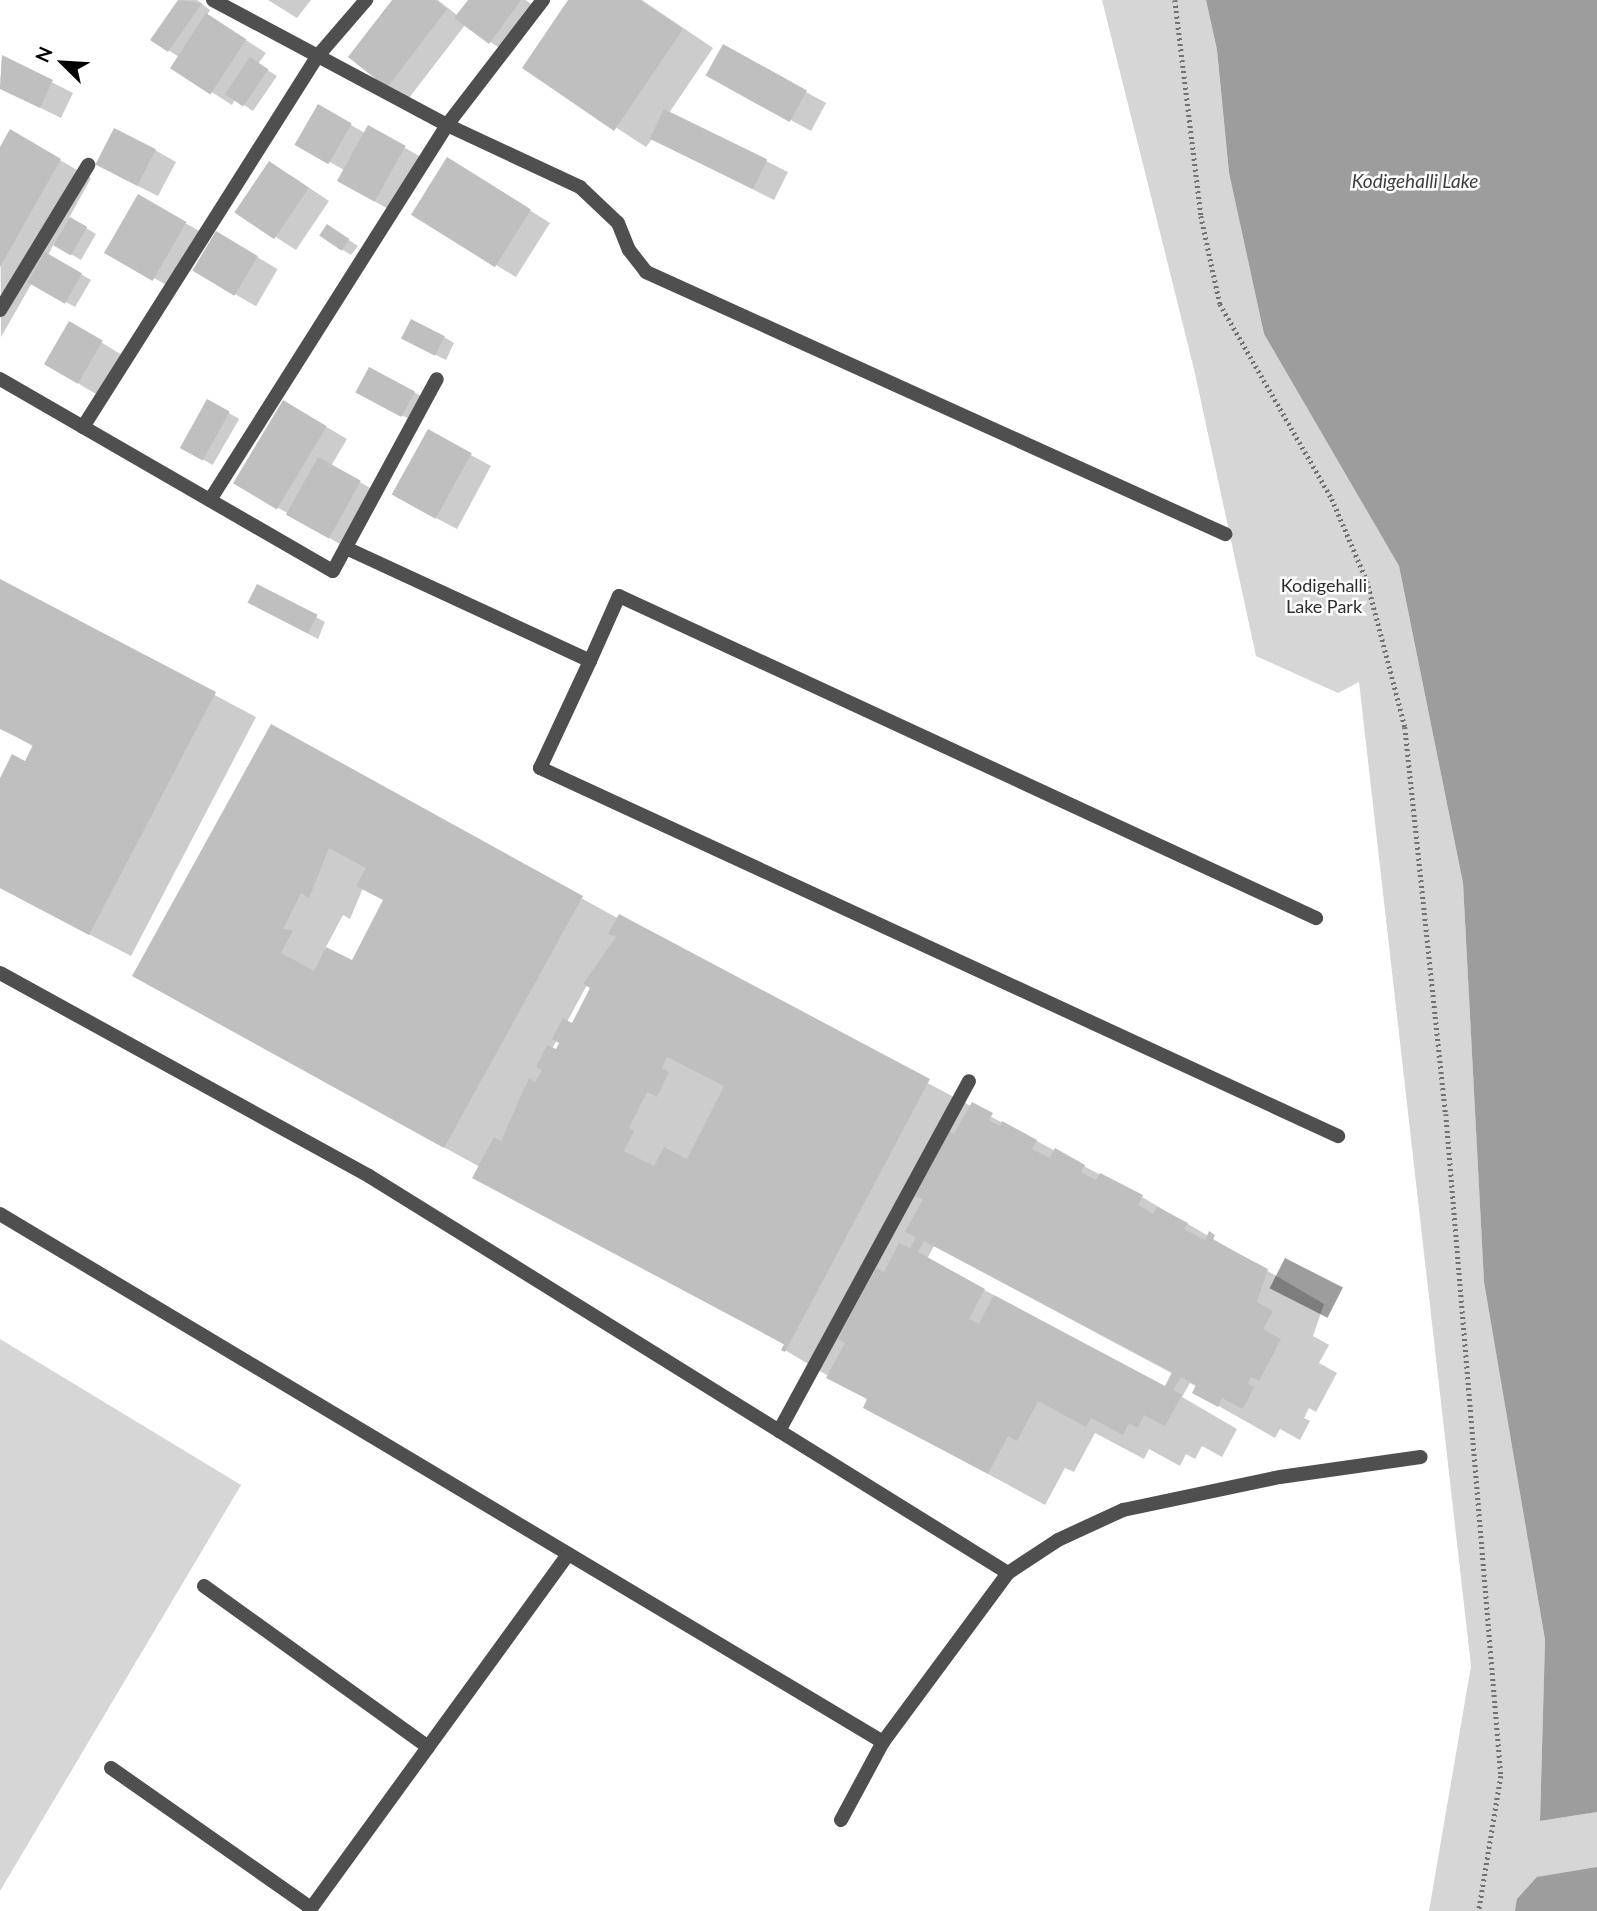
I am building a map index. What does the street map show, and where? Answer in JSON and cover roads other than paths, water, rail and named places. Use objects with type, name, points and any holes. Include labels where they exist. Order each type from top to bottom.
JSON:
[{"type":"street","points":[[213,0],[316,58],[447,125],[580,187],[618,223],[629,250],[646,272],[1225,534]]},
{"type":"street","points":[[83,427],[316,58],[366,0]]},
{"type":"street","points":[[210,500],[447,125],[543,0]]},
{"type":"street","points":[[0,310],[88,165]]},
{"type":"street","points":[[0,379],[332,571],[437,379]]},
{"type":"street","points":[[346,548],[590,661]]},
{"type":"street","points":[[1316,918],[619,596],[540,768],[1338,1136]]},
{"type":"street","points":[[0,973],[369,1176],[1008,1573]]},
{"type":"street","points":[[779,1431],[970,1081]]},
{"type":"street","points":[[0,1214],[883,1742]]},
{"type":"street","points":[[841,1820],[883,1742],[1008,1573],[1058,1540],[1123,1510],[1280,1477],[1421,1457]]},
{"type":"street","points":[[111,1768],[310,1910],[568,1554]]},
{"type":"street","points":[[204,1587],[428,1747]]},
{"type":"water","name":"Kodigehalli Lake","points":[[1206,0],[1597,0],[1597,1812],[1540,1821],[1545,1640],[1484,1282],[1463,883],[1399,566],[1264,334],[1229,173],[1217,50]]},
{"type":"water","points":[[1285,1258],[1343,1288],[1327,1318],[1270,1288]]},
{"type":"water","points":[[1597,1867],[1597,1911],[1515,1911],[1517,1899],[1537,1877]]},
{"type":"park label","name":"Kodigehalli Lake Park","points":[[1324,596]]}]
